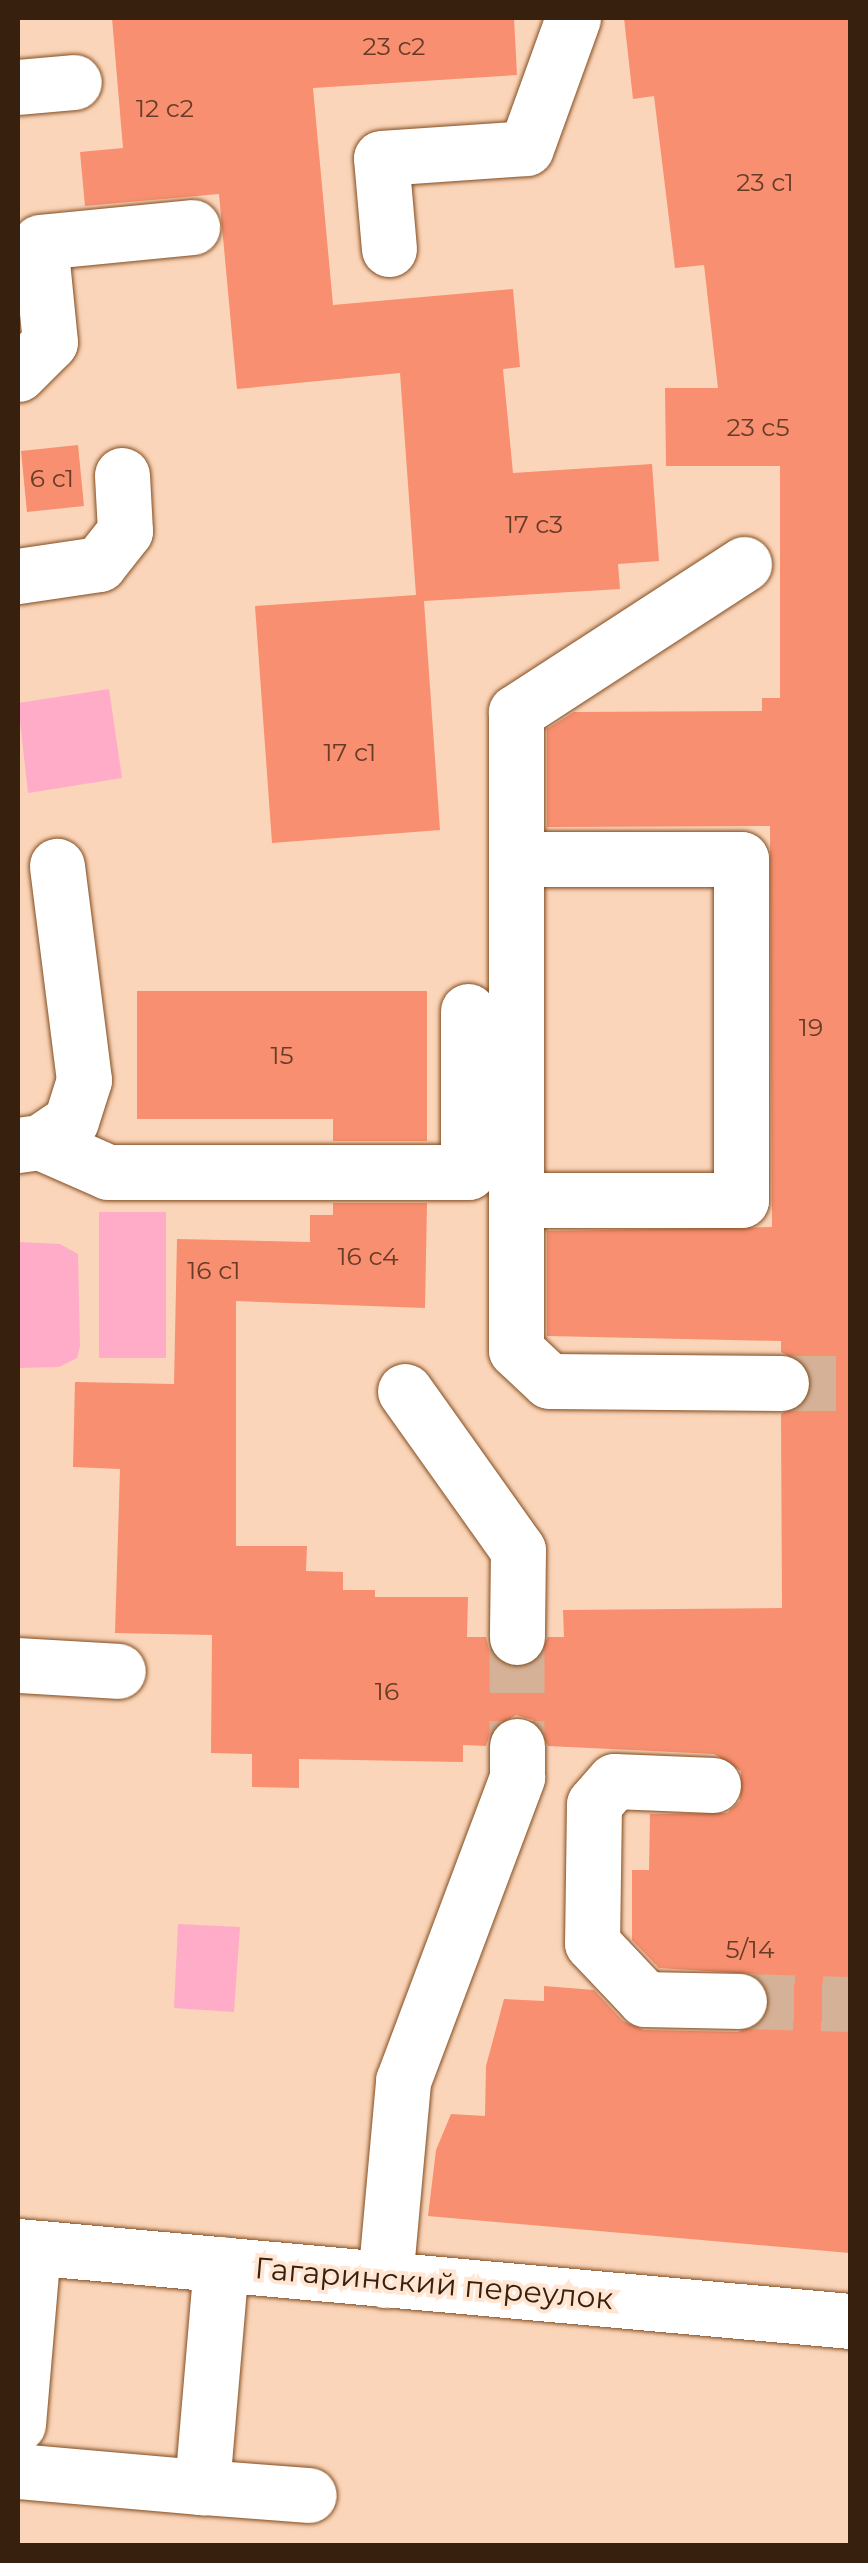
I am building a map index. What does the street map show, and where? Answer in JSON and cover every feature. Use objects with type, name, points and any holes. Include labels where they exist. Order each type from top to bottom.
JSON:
[{"type":"street","points":[[389,249],[380,158],[526,148],[573,18]]},
{"type":"street","points":[[18,87],[74,82]]},
{"type":"street","points":[[18,374],[50,342],[40,242],[192,227]]},
{"type":"street","points":[[18,576],[100,564],[125,531],[122,475]]},
{"type":"street","points":[[744,564],[516,712],[516,1350],[549,1381],[781,1384]]},
{"type":"street","points":[[517,859],[741,859],[741,1200],[517,1200]]},
{"type":"street","points":[[29,1144],[71,1121],[84,1080],[57,866]]},
{"type":"street","points":[[29,1144],[108,1172],[468,1172],[468,1012]]},
{"type":"street","points":[[404,1391],[518,1550],[517,1637]]},
{"type":"street","points":[[18,1665],[118,1672]]},
{"type":"street","points":[[385,2280],[403,2081],[517,1777],[517,1746]]},
{"type":"street","points":[[712,1786],[614,1781],[594,1804],[592,1943],[645,1999],[739,2001]]},
{"type":"street","points":[[18,2424],[25,2247]]},
{"type":"street","name":"Гагаринский переулок","points":[[25,2247],[850,2321]]},
{"type":"street","points":[[202,2487],[221,2264]]},
{"type":"street","points":[[18,2471],[309,2495]]},
{"type":"shaded area","points":[[109,689],[122,778],[28,793],[18,703]]},
{"type":"shaded area","points":[[99,1212],[166,1212],[166,1358],[99,1358]]},
{"type":"shaded area","points":[[18,1242],[60,1244],[78,1254],[80,1346],[77,1358],[59,1367],[18,1368]]},
{"type":"shaded area","points":[[178,1924],[240,1927],[234,2012],[174,2008]]},
{"type":"building","points":[[112,18],[514,18],[517,75],[313,88],[333,305],[513,289],[520,367],[503,369],[513,473],[652,464],[659,561],[618,564],[620,589],[424,601],[440,830],[272,843],[255,606],[416,595],[400,373],[237,389],[219,194],[85,206],[80,152],[123,148]]},
{"type":"building","points":[[624,18],[850,18],[850,2253],[428,2216],[436,2150],[451,2114],[485,2116],[486,2066],[504,1999],[544,2001],[544,1986],[594,1990],[623,2021],[644,2030],[738,2032],[765,2018],[767,1987],[754,1974],[659,1968],[632,1940],[632,1870],[649,1870],[650,1814],[727,1813],[740,1801],[741,1771],[714,1754],[548,1746],[533,1720],[516,1715],[491,1730],[486,1746],[463,1745],[463,1762],[299,1759],[299,1788],[252,1787],[252,1754],[211,1753],[212,1635],[115,1633],[120,1469],[73,1467],[75,1382],[174,1384],[177,1239],[310,1242],[310,1215],[333,1215],[333,1203],[427,1203],[425,1308],[236,1301],[236,1546],[307,1546],[306,1571],[343,1572],[343,1590],[375,1590],[375,1597],[468,1597],[467,1637],[486,1637],[490,1653],[516,1668],[533,1664],[548,1637],[564,1637],[563,1610],[782,1608],[781,1414],[808,1398],[808,1367],[781,1352],[781,1341],[547,1336],[547,1231],[772,1227],[770,826],[547,827],[547,729],[574,712],[762,711],[762,698],[780,698],[780,466],[666,466],[665,388],[718,388],[704,265],[675,268],[654,96],[633,99]]},
{"type":"building","points":[[78,445],[84,506],[27,512],[21,451]]},
{"type":"building","points":[[137,991],[427,991],[427,1141],[333,1141],[333,1119],[137,1119]]},
{"type":"tunnel","points":[[781,1383],[850,1383]]},
{"type":"tunnel","points":[[517,1637],[517,1746]]},
{"type":"tunnel","points":[[739,2001],[850,2004]]}]
